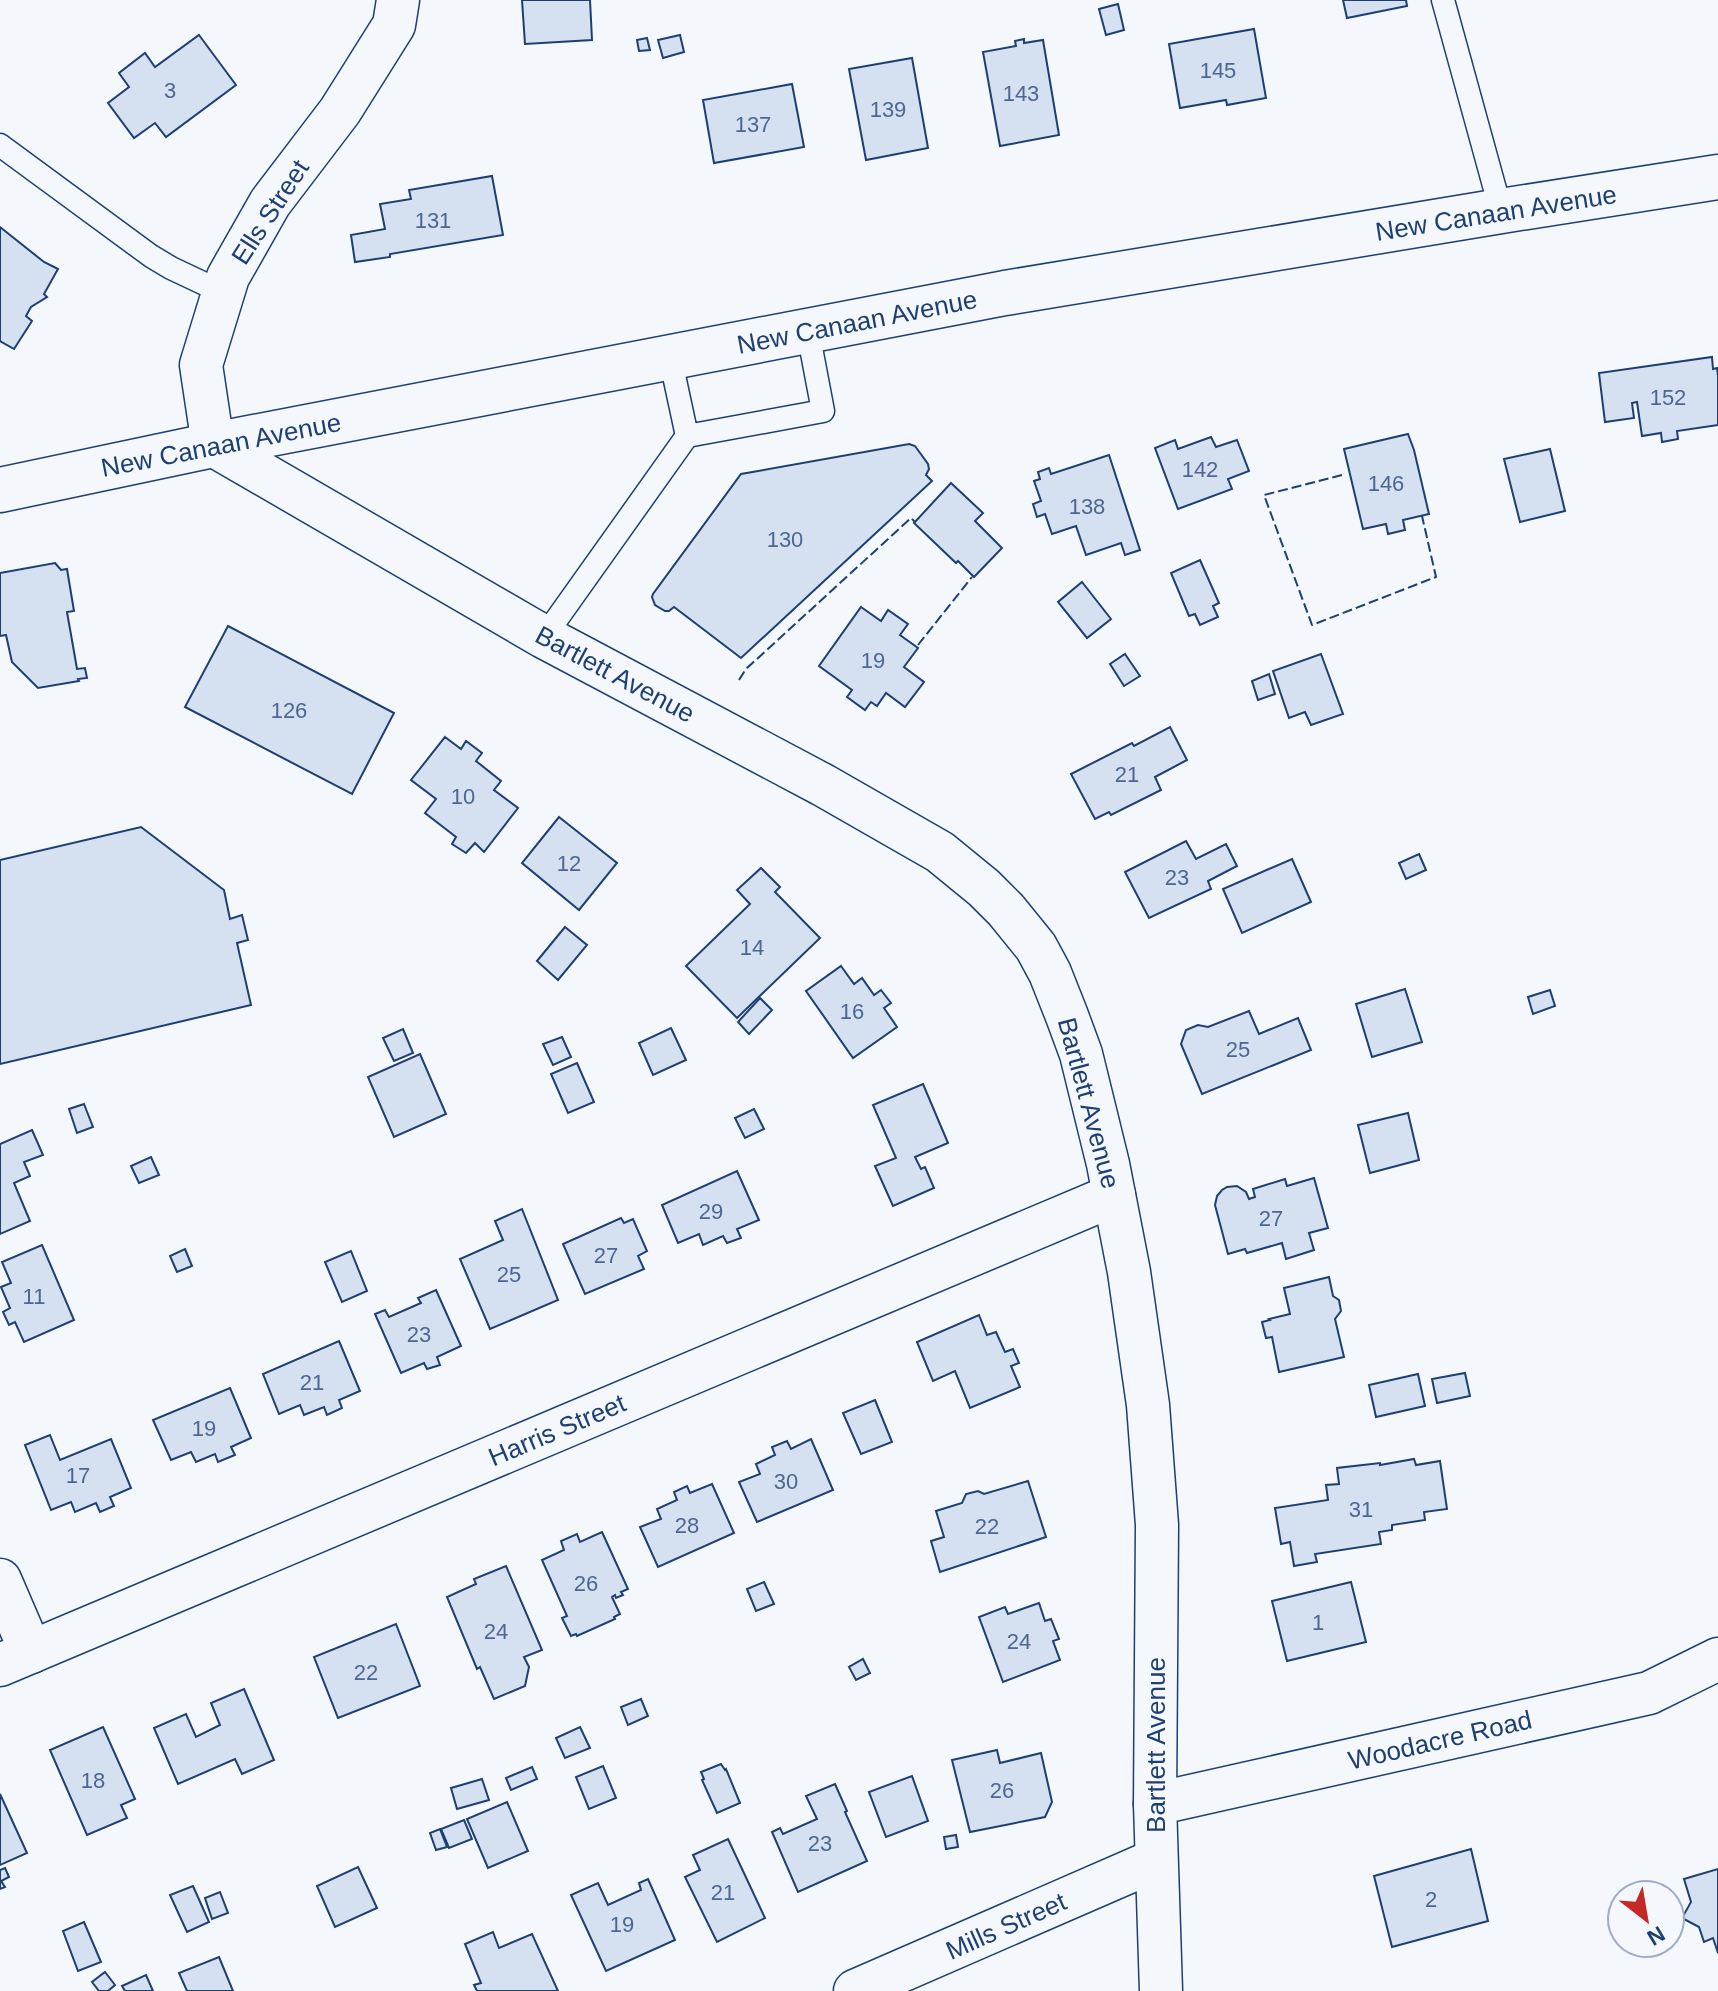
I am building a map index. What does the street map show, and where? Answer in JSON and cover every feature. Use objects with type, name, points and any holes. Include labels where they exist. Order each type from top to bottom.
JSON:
[{"type":"main road","name":"New Canaan Avenue","points":[[0,490],[213,445],[1005,293],[1718,177]]},
{"type":"street","name":"Ells Street","points":[[213,445],[201,365],[228,277],[270,203],[340,111],[394,25],[398,0]]},
{"type":"street","name":"Bartlett Avenue","points":[[213,445],[544,637],[940,852],[984,888],[1036,947],[1050,973],[1081,1054],[1129,1272],[1148,1405],[1155,1475],[1158,1572],[1155,1804],[1161,1991]]},
{"type":"street","name":"Harris Street","points":[[16,1658],[1114,1195]]},
{"type":"street","points":[[0,1580],[16,1658]]},
{"type":"street","name":"Woodacre Road","points":[[1155,1804],[1649,1693],[1718,1659]]},
{"type":"street","name":"Mills Street","points":[[855,1991],[1156,1860]]},
{"type":"lane","points":[[1443,0],[1501,211]]},
{"type":"lane","points":[[0,145],[151,256],[224,293]]},
{"type":"lane","points":[[544,637],[687,436],[823,411],[808,332]]},
{"type":"lane","points":[[670,357],[687,436]]},
{"type":"building","points":[[522,0],[590,0],[592,40],[525,44]]},
{"type":"building","points":[[1343,0],[1406,0],[1407,6],[1347,18]]},
{"type":"building","points":[[1118,4],[1124,30],[1106,35],[1099,9]]},
{"type":"building","points":[[1254,29],[1266,98],[1227,105],[1226,100],[1180,108],[1169,44]]},
{"type":"building","points":[[199,35],[236,85],[166,137],[155,123],[134,138],[108,103],[129,87],[119,73],[145,53],[155,67]]},
{"type":"building","points":[[680,35],[684,52],[663,58],[658,40]]},
{"type":"building","points":[[647,38],[650,50],[639,51],[637,40]]},
{"type":"building","points":[[1024,39],[1024,43],[1043,40],[1059,135],[1000,146],[983,52],[1016,46],[1015,41]]},
{"type":"building","points":[[912,58],[928,148],[866,160],[849,69]]},
{"type":"building","points":[[792,84],[804,147],[714,163],[703,100]]},
{"type":"building","points":[[492,176],[503,235],[355,262],[351,235],[385,229],[380,204],[411,199],[409,190]]},
{"type":"building","points":[[0,227],[44,262],[58,269],[44,294],[47,297],[31,307],[26,316],[32,321],[14,349],[0,341]]},
{"type":"building","points":[[1712,357],[1713,369],[1717,368],[1718,376],[1718,425],[1677,431],[1678,439],[1662,442],[1661,433],[1642,436],[1637,402],[1632,403],[1634,418],[1605,422],[1599,373]]},
{"type":"building","points":[[1408,434],[1429,514],[1403,520],[1405,530],[1388,534],[1386,524],[1363,529],[1344,449]]},
{"type":"building","points":[[1211,437],[1216,447],[1237,440],[1249,471],[1228,479],[1232,489],[1178,509],[1155,448],[1175,440],[1178,449]]},
{"type":"building","points":[[909,444],[915,446],[928,464],[926,475],[932,481],[741,658],[674,607],[665,611],[655,605],[653,594],[741,474]]},
{"type":"building","points":[[1550,449],[1565,511],[1520,522],[1504,459]]},
{"type":"building","points":[[1109,455],[1140,550],[1125,555],[1121,543],[1086,555],[1076,526],[1052,534],[1045,514],[1037,517],[1033,504],[1041,501],[1034,481],[1040,479],[1038,472],[1049,468],[1051,474]]},
{"type":"building","points":[[951,483],[983,513],[975,521],[1002,548],[974,577],[914,523]]},
{"type":"building","points":[[1200,560],[1219,603],[1213,606],[1218,617],[1200,625],[1195,614],[1189,616],[1171,573]]},
{"type":"building","points":[[55,563],[61,570],[67,569],[74,611],[67,612],[77,669],[85,668],[87,678],[38,688],[12,662],[6,635],[0,636],[0,573]]},
{"type":"building","points":[[1082,582],[1111,619],[1087,638],[1058,602]]},
{"type":"building","points":[[861,607],[881,621],[888,610],[908,624],[900,635],[918,648],[904,667],[924,682],[905,707],[886,693],[877,706],[871,702],[865,710],[847,697],[852,690],[819,666]]},
{"type":"building","points":[[228,626],[394,713],[352,794],[185,707]]},
{"type":"building","points":[[1125,654],[1140,676],[1124,686],[1110,664]]},
{"type":"building","points":[[1321,654],[1343,714],[1311,725],[1305,712],[1289,718],[1273,671]]},
{"type":"building","points":[[1269,674],[1275,694],[1258,700],[1252,681]]},
{"type":"building","points":[[1170,727],[1187,760],[1155,777],[1161,790],[1111,815],[1109,812],[1095,819],[1071,774]]},
{"type":"building","points":[[445,737],[461,749],[466,741],[482,753],[476,761],[501,781],[494,790],[518,808],[484,852],[475,843],[466,853],[452,844],[456,837],[425,813],[436,799],[411,780]]},
{"type":"building","points":[[559,817],[617,863],[579,910],[522,863]]},
{"type":"building","points":[[141,827],[224,890],[230,919],[242,915],[248,940],[237,943],[251,1005],[0,1064],[0,860]]},
{"type":"building","points":[[1186,841],[1196,859],[1226,844],[1237,866],[1208,881],[1211,889],[1149,918],[1125,872]]},
{"type":"building","points":[[1419,854],[1426,870],[1406,879],[1399,863]]},
{"type":"building","points":[[1292,859],[1311,902],[1242,933],[1223,889]]},
{"type":"building","points":[[761,868],[780,887],[775,892],[820,938],[737,1018],[686,966],[750,904],[737,890]]},
{"type":"building","points":[[565,927],[587,945],[558,980],[537,961]]},
{"type":"building","points":[[841,966],[854,984],[862,978],[874,995],[881,990],[891,1003],[884,1008],[897,1027],[853,1058],[806,991]]},
{"type":"building","points":[[1405,989],[1422,1042],[1372,1057],[1356,1004]]},
{"type":"building","points":[[1550,990],[1555,1006],[1533,1014],[1528,997]]},
{"type":"building","points":[[760,998],[772,1010],[749,1034],[738,1022]]},
{"type":"building","points":[[1249,1011],[1259,1034],[1298,1018],[1311,1050],[1202,1094],[1181,1044],[1186,1030],[1198,1025],[1208,1027]]},
{"type":"building","points":[[671,1028],[686,1060],[653,1075],[639,1043]]},
{"type":"building","points":[[403,1029],[413,1053],[394,1061],[383,1038]]},
{"type":"building","points":[[562,1037],[571,1057],[553,1065],[543,1044]]},
{"type":"building","points":[[420,1054],[446,1114],[394,1137],[368,1077]]},
{"type":"building","points":[[577,1063],[594,1102],[568,1113],[551,1074]]},
{"type":"building","points":[[923,1084],[948,1143],[915,1157],[921,1169],[925,1167],[934,1188],[893,1206],[875,1166],[896,1158],[873,1105]]},
{"type":"building","points":[[84,1104],[93,1127],[77,1133],[69,1109]]},
{"type":"building","points":[[754,1109],[764,1129],[745,1138],[735,1118]]},
{"type":"building","points":[[1408,1113],[1419,1160],[1370,1173],[1358,1125]]},
{"type":"building","points":[[32,1130],[43,1155],[24,1162],[30,1176],[14,1183],[30,1221],[0,1234],[0,1144]]},
{"type":"building","points":[[151,1157],[159,1175],[139,1183],[131,1166]]},
{"type":"building","points":[[737,1171],[759,1220],[737,1229],[741,1238],[727,1243],[723,1236],[703,1245],[699,1234],[678,1243],[662,1205]]},
{"type":"building","points":[[1314,1178],[1328,1228],[1309,1233],[1314,1250],[1286,1259],[1282,1243],[1247,1253],[1245,1249],[1228,1254],[1215,1205],[1222,1190],[1237,1186],[1246,1192],[1249,1199],[1255,1197],[1253,1189],[1285,1179],[1287,1186]]},
{"type":"building","points":[[522,1209],[558,1300],[490,1329],[460,1259],[503,1240],[495,1221]]},
{"type":"building","points":[[621,1218],[624,1223],[633,1219],[647,1251],[638,1256],[644,1269],[585,1294],[563,1244]]},
{"type":"building","points":[[42,1245],[74,1320],[24,1342],[15,1322],[9,1325],[3,1312],[10,1308],[1,1287],[11,1283],[2,1262]]},
{"type":"building","points":[[185,1249],[192,1266],[177,1272],[170,1256]]},
{"type":"building","points":[[351,1251],[367,1291],[342,1302],[325,1262]]},
{"type":"building","points":[[1329,1277],[1333,1296],[1339,1300],[1341,1311],[1335,1319],[1344,1357],[1279,1372],[1272,1337],[1266,1338],[1262,1322],[1290,1314],[1284,1288]]},
{"type":"building","points":[[436,1290],[461,1346],[437,1357],[440,1365],[427,1369],[424,1363],[401,1373],[375,1314],[385,1310],[389,1317],[421,1303],[418,1298]]},
{"type":"building","points":[[979,1315],[987,1335],[996,1332],[1005,1352],[1013,1349],[1019,1363],[1011,1366],[1020,1387],[970,1408],[955,1371],[933,1381],[917,1342]]},
{"type":"building","points":[[339,1341],[360,1391],[339,1400],[342,1408],[327,1415],[324,1407],[304,1415],[300,1405],[279,1414],[263,1374]]},
{"type":"building","points":[[1465,1373],[1470,1396],[1437,1403],[1432,1379]]},
{"type":"building","points":[[1418,1374],[1425,1406],[1376,1417],[1369,1385]]},
{"type":"building","points":[[230,1388],[251,1438],[231,1447],[235,1455],[218,1462],[215,1454],[196,1462],[191,1452],[171,1460],[153,1420]]},
{"type":"building","points":[[875,1400],[892,1442],[861,1454],[843,1413]]},
{"type":"building","points":[[50,1435],[60,1460],[111,1439],[131,1488],[110,1497],[114,1506],[100,1512],[96,1503],[75,1512],[71,1502],[51,1510],[25,1445]]},
{"type":"building","points":[[811,1439],[833,1490],[757,1522],[739,1482],[760,1474],[756,1464],[775,1455],[772,1447],[787,1441],[791,1449]]},
{"type":"building","points":[[1414,1459],[1416,1465],[1440,1461],[1447,1509],[1424,1512],[1425,1520],[1392,1525],[1392,1530],[1379,1532],[1381,1544],[1315,1554],[1317,1562],[1294,1566],[1290,1542],[1281,1544],[1275,1508],[1328,1500],[1326,1485],[1339,1484],[1337,1468]]},
{"type":"building","points":[[1028,1481],[1046,1537],[940,1572],[931,1541],[944,1537],[936,1511],[962,1503],[966,1494],[978,1491],[984,1494]]},
{"type":"building","points":[[712,1484],[734,1533],[658,1567],[640,1527],[661,1519],[657,1509],[677,1500],[674,1492],[687,1486],[690,1493]]},
{"type":"building","points":[[602,1532],[628,1589],[621,1592],[623,1595],[612,1597],[620,1614],[615,1619],[571,1636],[562,1618],[567,1616],[542,1560],[564,1550],[561,1541],[577,1534],[580,1542]]},
{"type":"building","points":[[506,1566],[542,1650],[524,1657],[529,1667],[525,1686],[494,1699],[480,1667],[477,1669],[447,1597],[476,1584],[474,1579]]},
{"type":"building","points":[[764,1582],[774,1604],[756,1611],[747,1589]]},
{"type":"building","points":[[1351,1582],[1366,1642],[1287,1661],[1272,1601]]},
{"type":"building","points":[[1039,1603],[1045,1621],[1051,1619],[1059,1639],[1053,1641],[1060,1660],[1003,1682],[979,1617],[1005,1607],[1008,1614]]},
{"type":"building","points":[[396,1624],[420,1686],[338,1718],[314,1657]]},
{"type":"building","points":[[863,1659],[870,1673],[856,1680],[849,1667]]},
{"type":"building","points":[[244,1689],[274,1760],[242,1774],[235,1759],[178,1784],[154,1728],[186,1714],[196,1737],[220,1725],[211,1703]]},
{"type":"building","points":[[641,1699],[648,1716],[628,1725],[621,1707]]},
{"type":"building","points":[[103,1727],[135,1799],[121,1805],[127,1818],[87,1835],[50,1750]]},
{"type":"building","points":[[580,1727],[590,1748],[565,1758],[556,1738]]},
{"type":"building","points":[[997,1750],[1000,1763],[1041,1753],[1052,1802],[1045,1817],[970,1832],[952,1760]]},
{"type":"building","points":[[721,1764],[740,1803],[717,1813],[701,1772]]},
{"type":"building","points":[[603,1766],[616,1798],[589,1809],[576,1777]]},
{"type":"building","points":[[532,1767],[537,1779],[511,1790],[506,1778]]},
{"type":"building","points":[[912,1776],[928,1821],[886,1837],[869,1792]]},
{"type":"building","points":[[482,1779],[489,1800],[457,1809],[451,1788]]},
{"type":"building","points":[[835,1784],[867,1861],[798,1892],[772,1832],[780,1828],[783,1834],[817,1819],[806,1796]]},
{"type":"building","points":[[0,1794],[27,1853],[0,1865]]},
{"type":"building","points":[[507,1802],[528,1851],[488,1868],[467,1819]]},
{"type":"building","points":[[464,1820],[472,1839],[449,1848],[441,1829]]},
{"type":"building","points":[[440,1829],[447,1847],[436,1850],[430,1833]]},
{"type":"building","points":[[956,1835],[958,1847],[946,1849],[944,1837]]},
{"type":"building","points":[[728,1839],[765,1918],[717,1942],[685,1877],[700,1870],[693,1855]]},
{"type":"building","points":[[1471,1849],[1488,1921],[1392,1947],[1374,1876]]},
{"type":"building","points":[[358,1867],[377,1908],[335,1927],[317,1886]]},
{"type":"building","points":[[5,1868],[9,1877],[1,1881],[5,1887],[0,1889],[0,1870]]},
{"type":"building","points":[[1718,1869],[1718,1953],[1713,1938],[1704,1942],[1699,1927],[1686,1920],[1686,1911],[1691,1902],[1684,1879]]},
{"type":"building","points":[[648,1879],[675,1940],[606,1971],[571,1895],[598,1883],[608,1905],[641,1890],[639,1883]]},
{"type":"building","points":[[193,1886],[209,1922],[187,1932],[170,1895]]},
{"type":"building","points":[[220,1892],[228,1913],[212,1919],[205,1898]]},
{"type":"building","points":[[84,1922],[101,1962],[78,1971],[63,1931]]},
{"type":"building","points":[[493,1932],[499,1948],[532,1934],[558,1991],[477,1991],[474,1985],[481,1983],[465,1944]]},
{"type":"building","points":[[219,1957],[233,1991],[187,1991],[179,1973]]},
{"type":"building","points":[[105,1972],[115,1985],[108,1991],[99,1991],[92,1982]]},
{"type":"building","points":[[146,1975],[153,1991],[125,1991],[122,1986]]},
{"type":"fence","points":[[1342,475],[1264,495],[1312,625],[1436,577],[1422,516]]},
{"type":"fence","points":[[739,680],[746,669],[911,518],[915,522]]},
{"type":"fence","points":[[918,645],[972,577]]}]
